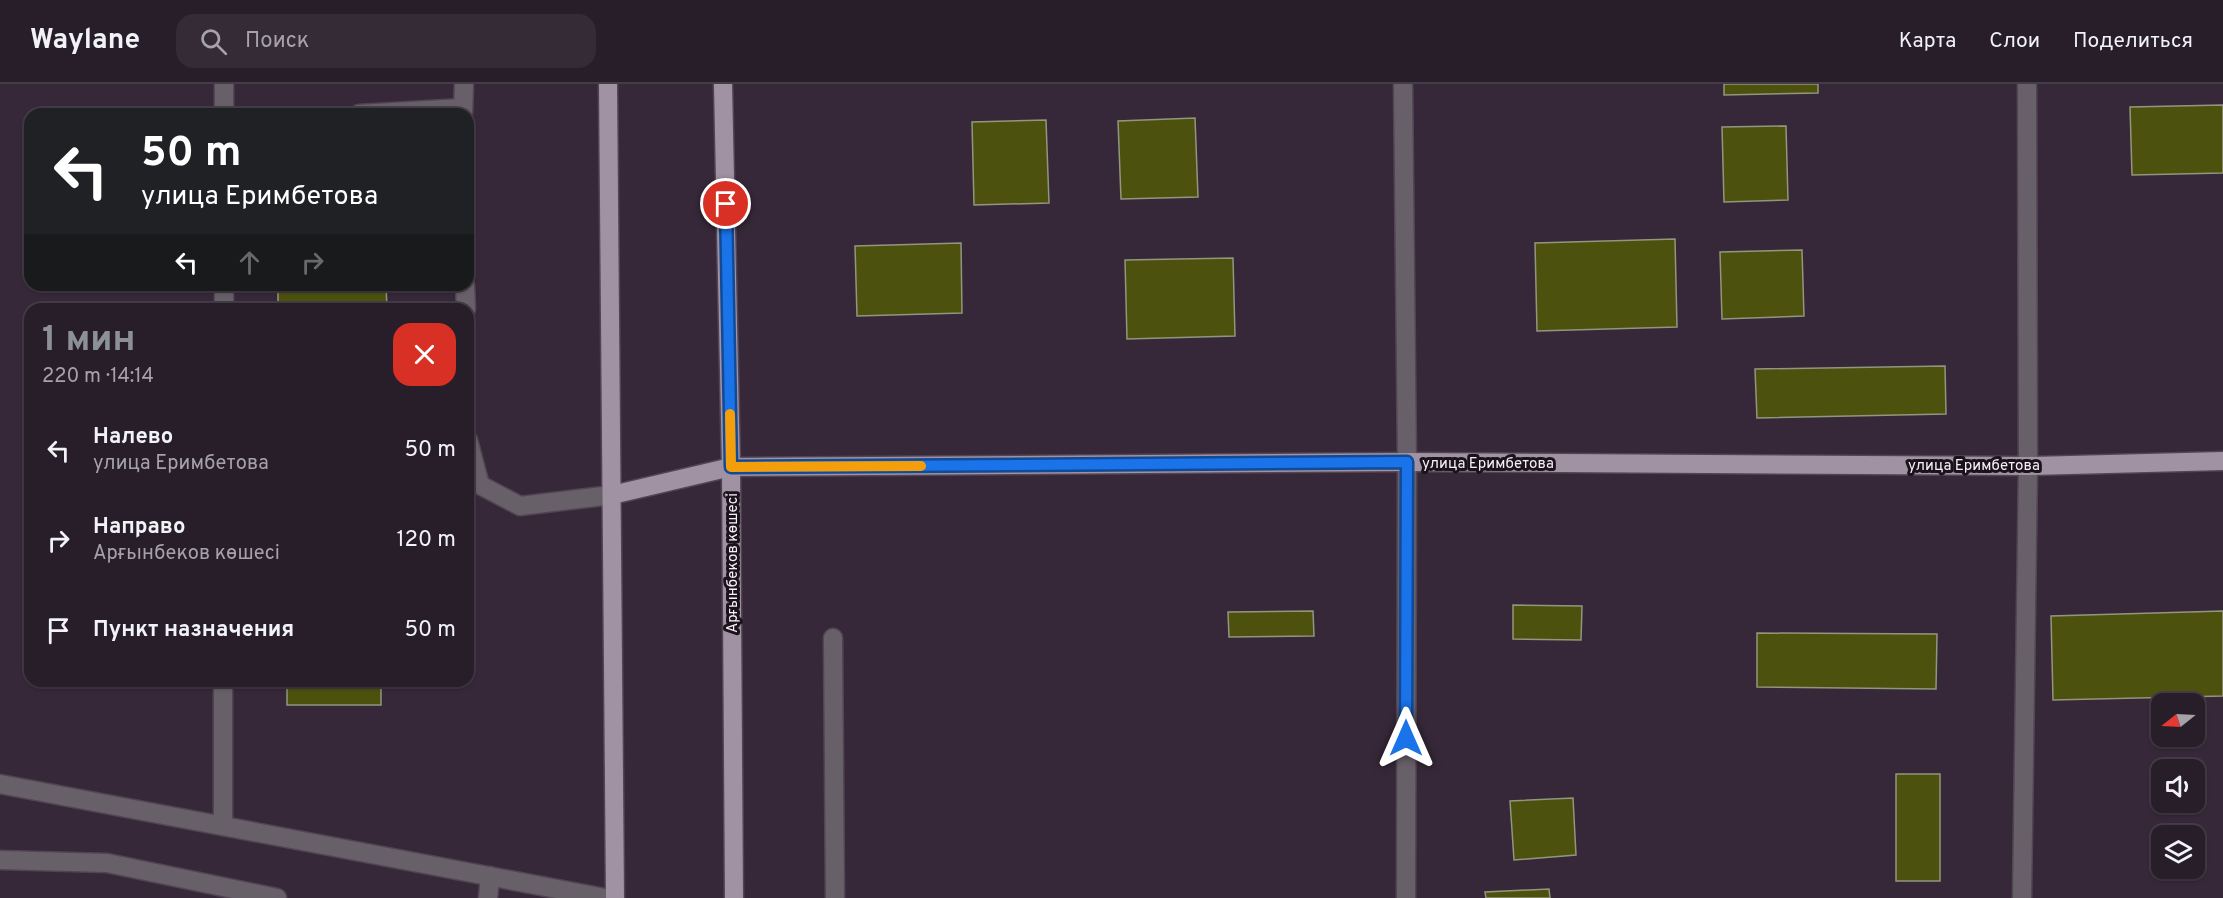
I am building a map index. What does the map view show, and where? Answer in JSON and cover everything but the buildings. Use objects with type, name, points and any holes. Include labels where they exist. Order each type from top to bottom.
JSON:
[{"type":"main road","points":[[608,84],[615,898]]},
{"type":"main road","name":"Арғынбеков көшесі","points":[[723,84],[731,467],[734,898]]},
{"type":"main road","name":"улица Еримбетова","points":[[612,495],[731,467],[1407,462],[2028,465],[2223,461]]},
{"type":"street","points":[[224,84],[224,108]]},
{"type":"street","points":[[463,108],[464,84]]},
{"type":"street","points":[[1403,84],[1407,462],[1406,898]]},
{"type":"street","points":[[2022,898],[2028,465],[2027,84]]},
{"type":"street","points":[[474,462],[480,485],[520,506],[612,495]]},
{"type":"street","points":[[833,638],[834,898]]},
{"type":"street","points":[[223,687],[223,826]]},
{"type":"street","points":[[0,784],[605,898]]},
{"type":"street","points":[[0,860],[107,863],[277,898]]},
{"type":"street","points":[[488,898],[490,876]]},
{"type":"slow traffic","points":[[730,414],[731,467],[921,466]]},
{"type":"route","points":[[726,204],[731,467],[1407,462],[1406,738]]}]
